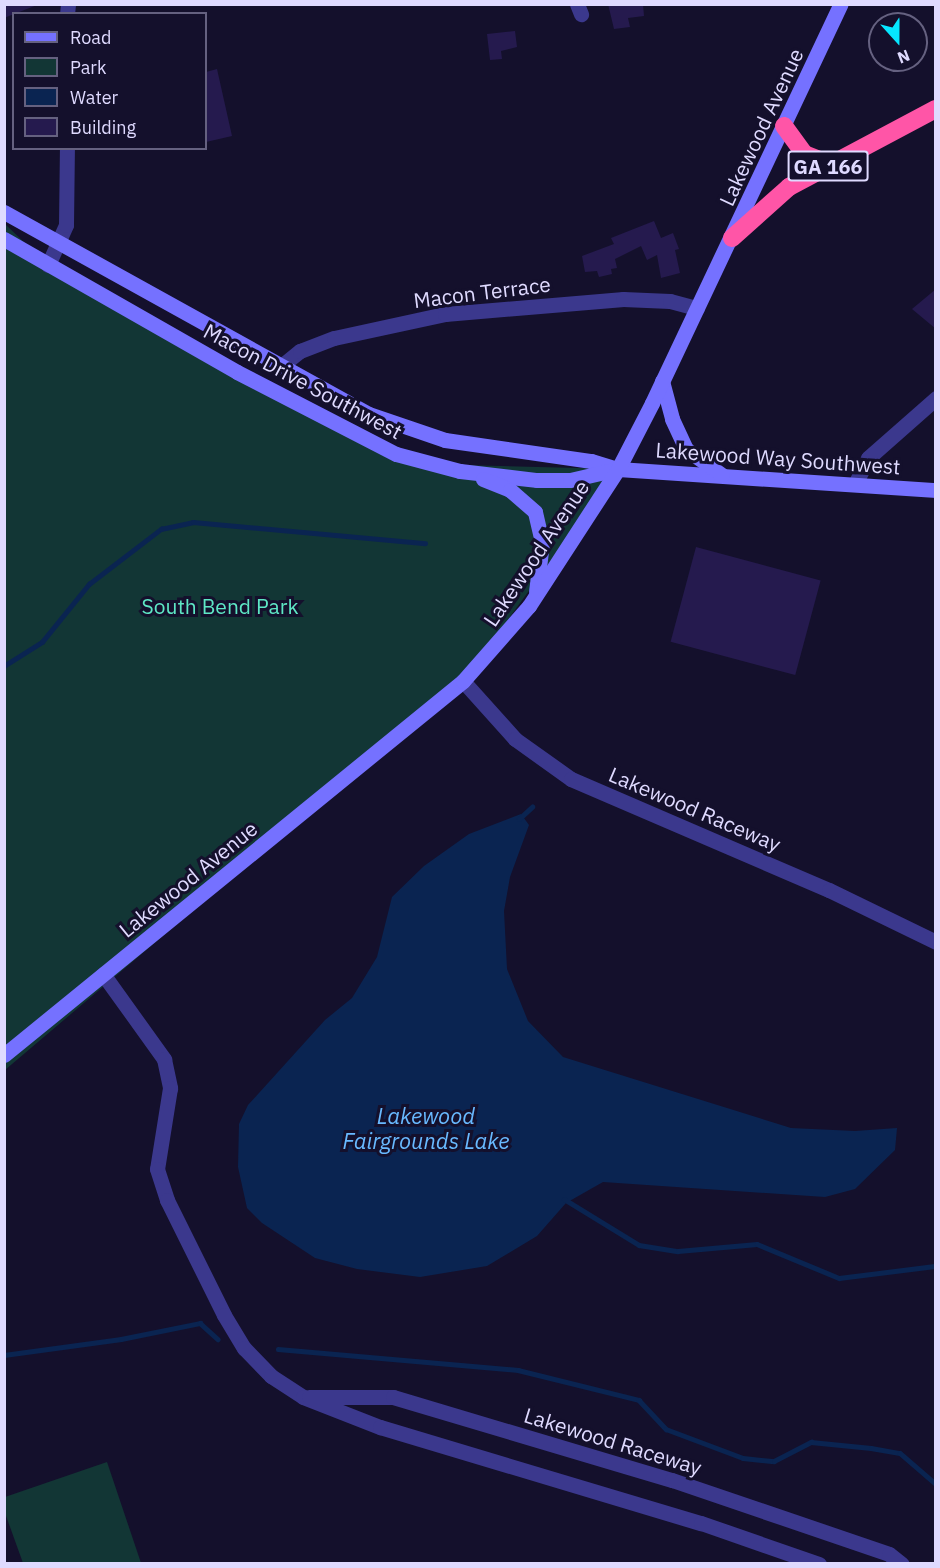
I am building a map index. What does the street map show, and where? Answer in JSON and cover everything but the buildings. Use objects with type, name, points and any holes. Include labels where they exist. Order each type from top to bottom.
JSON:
[{"type":"highway","name":"GA 166","points":[[732,238],[789,188],[936,109]]},
{"type":"highway","points":[[784,126],[804,154],[822,161],[841,159]]},
{"type":"main road","name":"Lakewood Avenue","points":[[4,1055],[463,681],[534,598],[618,469],[732,238],[841,4]]},
{"type":"main road","name":"Macon Drive Southwest","points":[[4,212],[280,367],[369,414],[445,440],[591,461],[618,469]]},
{"type":"main road","name":"Macon Drive Southwest","points":[[4,239],[358,437],[425,464],[460,471],[570,480],[618,469]]},
{"type":"main road","points":[[662,381],[672,419],[686,449],[722,475]]},
{"type":"main road","name":"Lakewood Way Southwest","points":[[618,469],[855,482],[936,490]]},
{"type":"main road","points":[[460,471],[510,490],[535,512],[542,543],[534,598]]},
{"type":"street","points":[[48,265],[59,242],[69,207],[68,150]]},
{"type":"street","name":"Macon Terrace","points":[[280,367],[300,351],[334,338],[445,314],[623,299],[670,301],[698,308]]},
{"type":"street","points":[[855,482],[868,458],[936,399]]},
{"type":"street","name":"Lakewood Raceway","points":[[463,681],[515,739],[571,778],[829,890],[936,942]]},
{"type":"street","points":[[103,974],[164,1059],[170,1088],[158,1169],[183,1238],[244,1348],[270,1376],[303,1397],[380,1427],[701,1523],[819,1563]]},
{"type":"street","name":"Lakewood Raceway","points":[[303,1397],[393,1397],[672,1480],[889,1554],[902,1563]]},
{"type":"green space","name":"South Bend Park","points":[[5,224],[48,265],[425,464],[618,469],[463,681],[5,1070]]},
{"type":"green space","points":[[107,1462],[141,1563],[23,1563],[5,1513],[5,1497]]},
{"type":"water","name":"Lakewood Fairgrounds Lake","points":[[521,814],[529,825],[510,877],[504,911],[507,969],[528,1021],[563,1057],[791,1128],[855,1131],[897,1128],[895,1150],[855,1189],[825,1197],[603,1182],[566,1203],[537,1236],[487,1266],[420,1277],[357,1269],[315,1258],[262,1223],[247,1208],[238,1167],[239,1124],[248,1105],[325,1020],[352,998],[377,957],[392,897],[424,866],[469,834]]},
{"type":"waterway","points":[[4,666],[42,642],[89,584],[161,529],[193,522],[425,543]]},
{"type":"waterway","points":[[519,819],[532,807]]},
{"type":"waterway","points":[[564,1199],[639,1245],[678,1251],[757,1244],[839,1278],[936,1266]]},
{"type":"waterway","points":[[4,1355],[121,1339],[200,1323],[218,1339]]},
{"type":"waterway","points":[[278,1349],[518,1370],[639,1400],[666,1429],[743,1458],[774,1461],[811,1442],[871,1448],[900,1453],[936,1484]]}]
